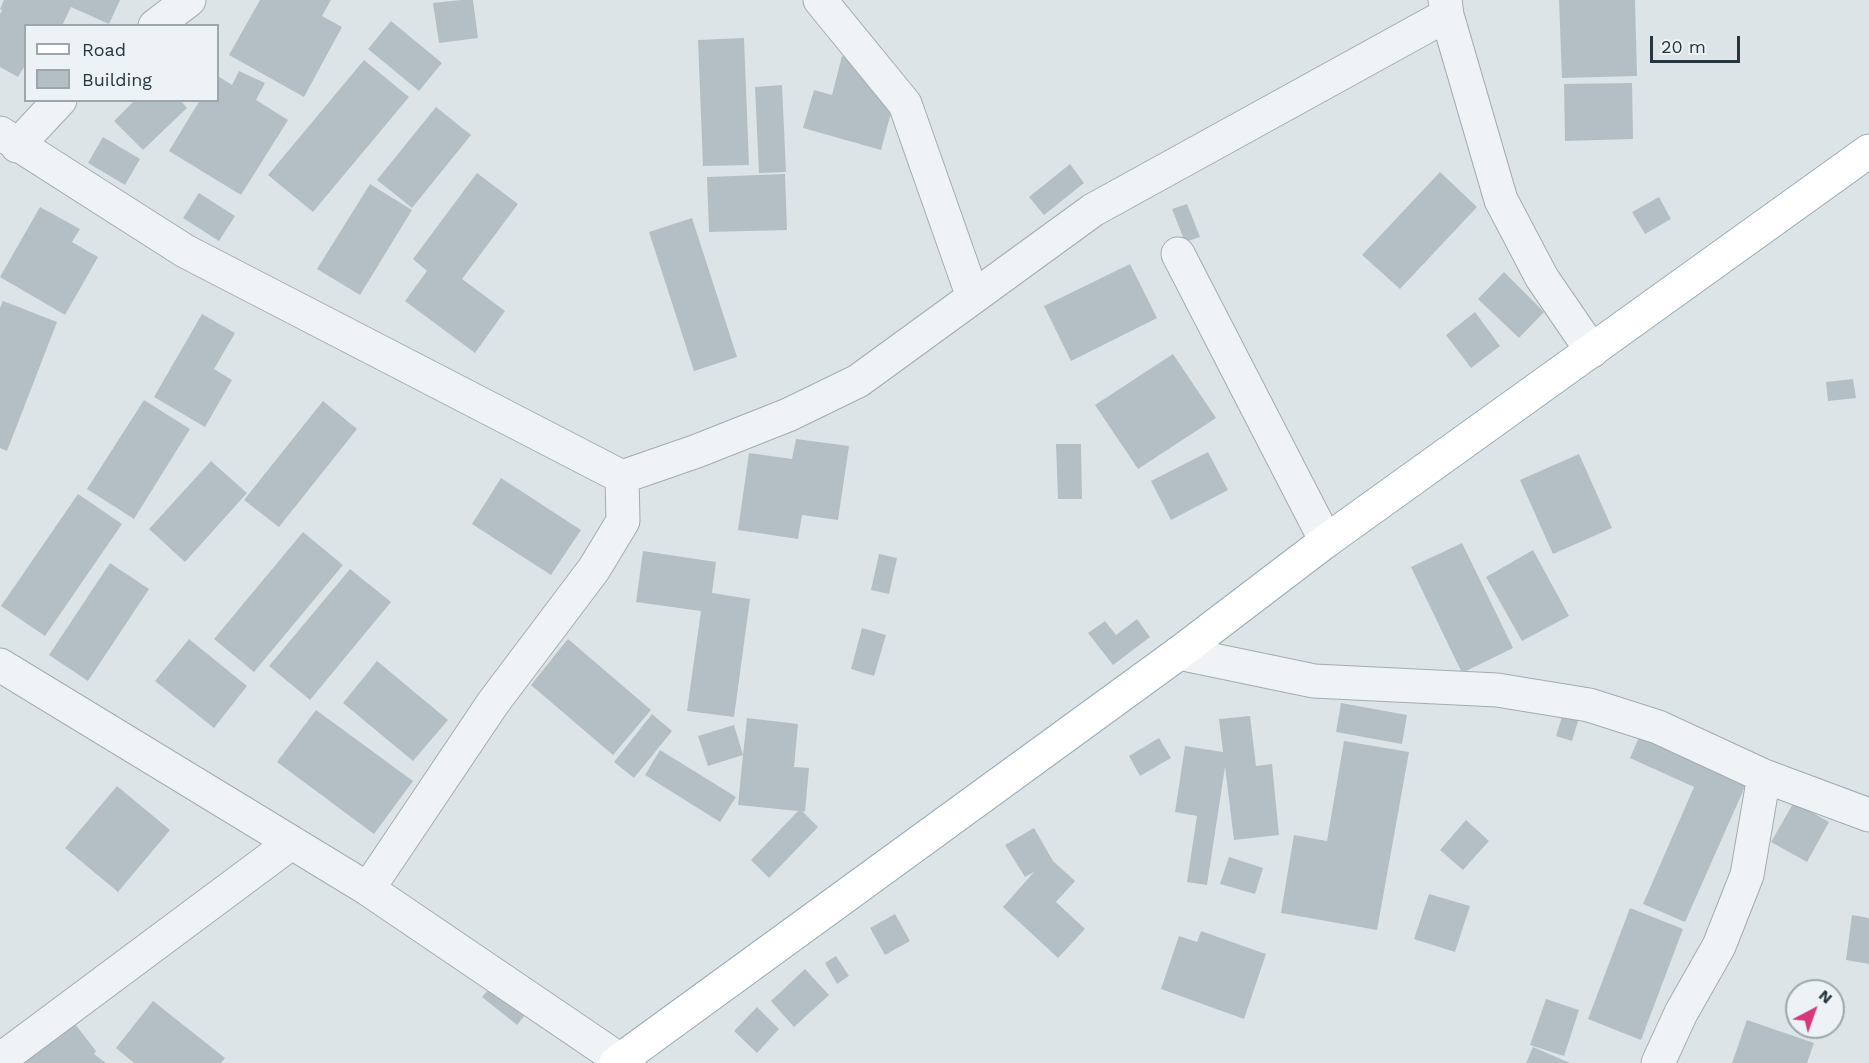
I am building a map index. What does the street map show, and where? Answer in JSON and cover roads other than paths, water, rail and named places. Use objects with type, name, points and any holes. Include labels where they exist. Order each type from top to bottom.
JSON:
[{"type":"main road","points":[[622,1062],[1179,653],[1326,541],[1869,151]]},
{"type":"street","points":[[158,24],[189,0]]},
{"type":"street","points":[[820,0],[905,104],[973,297]]},
{"type":"street","points":[[57,102],[8,139],[185,251],[622,477],[698,451],[788,415],[858,381],[1093,210],[1446,8],[1501,200],[1542,278],[1592,351]]},
{"type":"street","points":[[1178,254],[1326,541]]},
{"type":"street","points":[[368,889],[493,703],[594,569],[623,520],[622,477]]},
{"type":"street","points":[[1179,653],[1314,681],[1497,690],[1589,705],[1658,727],[1764,776],[1869,815]]},
{"type":"street","points":[[0,665],[368,889],[622,1062]]},
{"type":"street","points":[[1658,1063],[1680,1013],[1719,946],[1747,875],[1764,776]]},
{"type":"street","points":[[0,1057],[9,1053],[291,843]]}]
